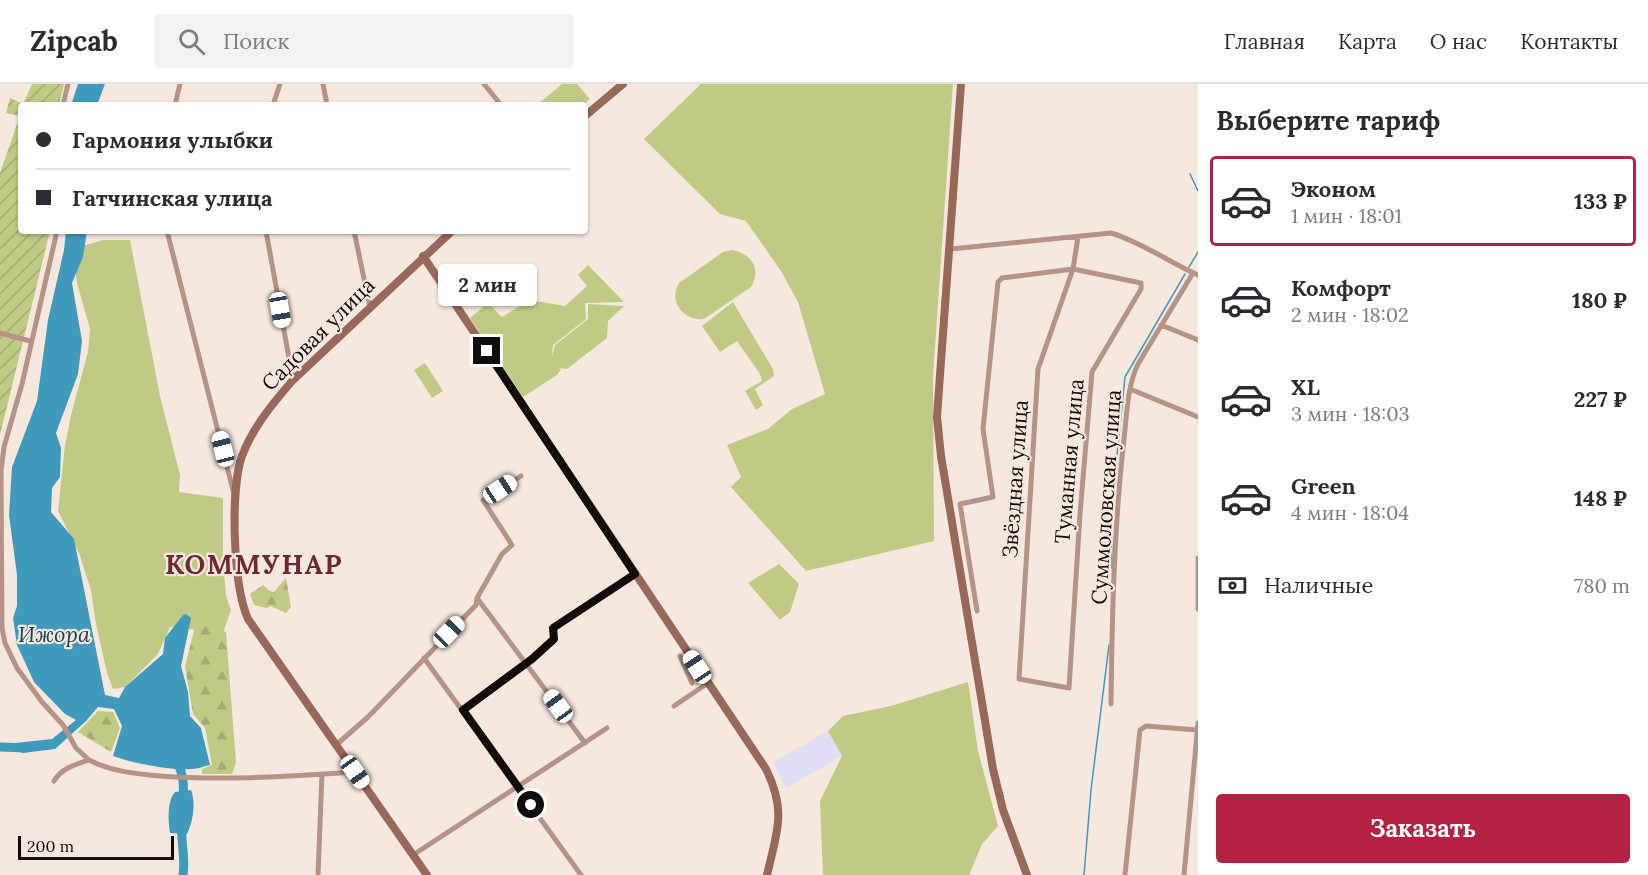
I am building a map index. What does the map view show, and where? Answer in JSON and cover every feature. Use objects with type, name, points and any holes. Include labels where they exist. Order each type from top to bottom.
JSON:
[{"type":"main road","points":[[588,113],[623,84]]},
{"type":"main road","points":[[961,84],[951,249],[937,417],[941,456],[993,769],[1003,810],[1027,875]]},
{"type":"main road","name":"Садовая улица","points":[[427,875],[252,626],[243,608],[236,567],[236,498],[242,455],[270,406],[293,380],[449,234]]},
{"type":"main road","points":[[423,256],[761,761],[775,786],[780,816],[767,875]]},
{"type":"street","points":[[64,102],[69,84]]},
{"type":"street","points":[[176,102],[180,84]]},
{"type":"street","points":[[274,102],[280,84]]},
{"type":"street","points":[[323,84],[326,102]]},
{"type":"street","points":[[484,84],[499,102]]},
{"type":"street","points":[[951,249],[1111,233],[1125,237],[1195,274]]},
{"type":"street","points":[[56,234],[22,384],[4,447],[1,471],[2,628],[8,654],[42,702],[63,725],[70,741],[82,755],[101,766],[128,772],[194,778],[252,778],[355,772]]},
{"type":"street","points":[[168,234],[236,498]]},
{"type":"street","points":[[267,234],[293,380]]},
{"type":"street","points":[[355,234],[370,308]]},
{"type":"street","name":"Звёздная улица","points":[[1069,688],[1019,679],[1038,369],[1072,269],[1078,237]]},
{"type":"street","points":[[977,611],[960,504],[993,497],[983,429],[998,282],[1002,278],[1072,269]]},
{"type":"street","name":"Туманная улица","points":[[1069,688],[1092,372],[1141,289],[1141,283],[1072,269]]},
{"type":"street","name":"Суммоловская улица","points":[[1111,704],[1120,474],[1131,380],[1161,325],[1195,274]]},
{"type":"street","points":[[1161,325],[1198,340]]},
{"type":"street","points":[[0,333],[30,341]]},
{"type":"street","points":[[1130,389],[1198,417]]},
{"type":"street","points":[[336,745],[368,717],[476,605],[477,598],[502,554],[512,545],[483,500],[521,476]]},
{"type":"street","points":[[1198,558],[1198,609]]},
{"type":"street","points":[[463,710],[527,663],[554,639],[553,628],[635,574]]},
{"type":"street","points":[[477,598],[585,743]]},
{"type":"street","points":[[680,656],[692,683]]},
{"type":"street","points":[[424,658],[581,875]]},
{"type":"street","points":[[674,706],[708,684]]},
{"type":"street","points":[[1184,875],[1198,723]]},
{"type":"street","points":[[1125,875],[1140,730],[1146,726],[1197,730]]},
{"type":"street","points":[[413,855],[519,788],[607,728]]},
{"type":"street","points":[[54,781],[59,772],[89,760]]},
{"type":"street","points":[[318,875],[322,774]]},
{"type":"shaded area","points":[[828,731],[842,756],[786,788],[773,762]]},
{"type":"green space","points":[[32,84],[64,84],[60,102],[24,102]]},
{"type":"green space","points":[[562,84],[577,84],[590,99],[586,102],[541,102]]},
{"type":"green space","points":[[701,84],[953,84],[933,377],[934,541],[806,571],[731,487],[741,477],[727,445],[768,429],[792,409],[825,394],[798,302],[781,271],[746,221],[720,214],[644,139]]},
{"type":"green space","points":[[10,98],[19,102],[18,116],[6,113]]},
{"type":"green space","points":[[18,122],[18,234],[49,234],[0,435],[0,173]]},
{"type":"green space","points":[[103,240],[130,240],[160,396],[180,475],[179,492],[223,498],[223,561],[226,596],[231,610],[223,633],[170,627],[158,654],[125,687],[113,689],[96,624],[91,590],[79,553],[58,511],[65,445],[88,352],[90,329],[77,283],[73,249]]},
{"type":"green space","points":[[732,250],[745,255],[753,263],[755,274],[751,287],[704,319],[696,319],[684,313],[679,308],[675,296],[679,283],[723,252]]},
{"type":"green space","points":[[588,265],[624,302],[585,303],[586,319],[553,345],[552,357],[555,345],[588,319],[588,304],[624,306],[608,321],[607,338],[567,369],[558,368],[561,369],[557,375],[523,397],[470,318],[488,303],[502,317],[530,300],[565,306],[587,286],[578,275]]},
{"type":"green space","points":[[733,302],[773,369],[774,376],[755,389],[763,405],[756,410],[745,391],[762,381],[760,374],[737,341],[720,352],[702,326]]},
{"type":"green space","points":[[425,363],[443,391],[432,398],[414,370]]},
{"type":"green space","points":[[779,564],[799,584],[790,612],[780,620],[748,583]]},
{"type":"green space","points":[[286,578],[291,607],[286,613],[270,606],[267,608],[254,605],[250,594],[263,585],[274,592]]},
{"type":"green space","points":[[195,627],[210,627],[226,632],[236,763],[232,774],[202,774],[202,769],[212,765],[205,728],[193,714],[185,666]]},
{"type":"green space","points":[[968,682],[978,751],[998,826],[982,844],[969,875],[823,875],[820,801],[842,756],[828,731],[843,716],[891,706]]},
{"type":"green space","points":[[98,711],[113,712],[120,728],[111,752],[78,732]]},
{"type":"water","points":[[78,84],[105,84],[98,102],[72,102]]},
{"type":"water","name":"Ижора","points":[[66,234],[87,234],[83,257],[72,283],[82,341],[78,374],[56,433],[61,448],[60,477],[52,488],[51,512],[74,539],[105,695],[119,698],[125,687],[163,654],[165,638],[183,615],[186,614],[191,618],[181,666],[188,692],[190,716],[201,728],[210,765],[199,768],[163,768],[113,756],[122,726],[114,709],[98,707],[55,749],[22,753],[16,749],[15,743],[52,739],[76,720],[65,714],[34,682],[17,645],[13,618],[17,606],[17,575],[9,515],[12,467],[37,401],[48,320]]},
{"type":"water","points":[[191,790],[193,812],[187,834],[170,833],[169,811],[172,796],[175,792]]},
{"type":"waterway","points":[[1190,174],[1198,191]]},
{"type":"waterway","points":[[1189,267],[1198,252]]},
{"type":"waterway","points":[[1112,568],[1111,513],[1125,377],[1185,274]]},
{"type":"waterway","points":[[1084,875],[1091,790],[1109,645]]},
{"type":"waterway","name":"Ижора","points":[[0,747],[27,748]]},
{"type":"waterway","name":"Ижора","points":[[175,760],[183,779],[183,801]]},
{"type":"waterway","name":"Ижора","points":[[182,823],[183,875]]},
{"type":"district","name":"КОММУНАР","points":[[254,564]]},
{"type":"route","points":[[487,351],[635,574],[553,628],[554,639],[540,653],[463,710],[531,805]]}]
